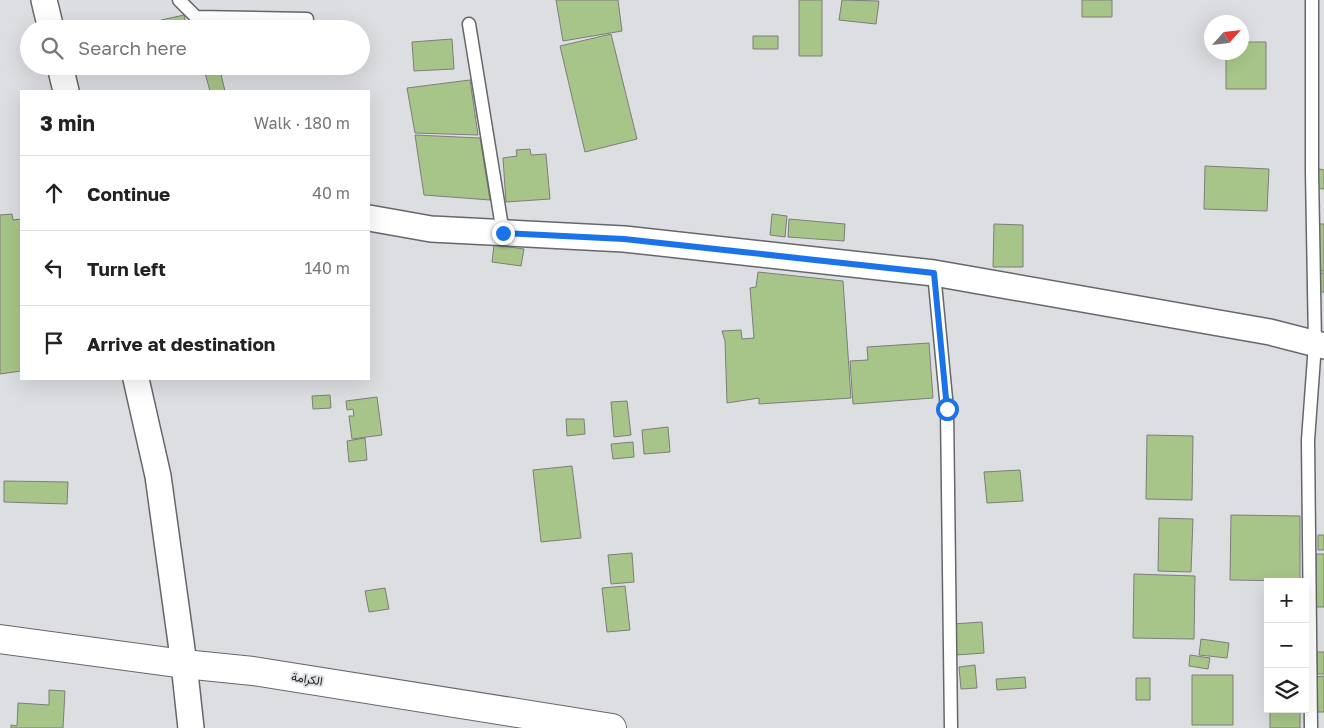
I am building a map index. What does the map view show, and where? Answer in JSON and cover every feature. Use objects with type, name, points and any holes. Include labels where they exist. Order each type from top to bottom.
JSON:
[{"type":"main road","name":"الكرامة","points":[[0,639],[184,664],[253,670],[612,728]]},
{"type":"street","points":[[44,0],[49,20]]},
{"type":"street","points":[[62,75],[66,90]]},
{"type":"street","points":[[370,218],[431,229],[624,239],[934,273],[1270,332],[1320,345]]},
{"type":"street","points":[[136,380],[158,476],[191,728]]},
{"type":"lane","points":[[180,0],[196,17],[307,19]]},
{"type":"lane","points":[[1310,728],[1308,440],[1320,345],[1312,172],[1312,0]]},
{"type":"lane","points":[[469,24],[503,233]]},
{"type":"lane","points":[[934,273],[947,409],[951,728]]},
{"type":"building","points":[[556,0],[618,0],[622,31],[563,41]]},
{"type":"building","points":[[799,0],[822,0],[822,56],[799,56]]},
{"type":"building","points":[[842,0],[879,1],[876,24],[839,20]]},
{"type":"building","points":[[1082,0],[1112,0],[1112,17],[1082,17]]},
{"type":"building","points":[[184,15],[185,20],[161,20]]},
{"type":"building","points":[[611,34],[637,139],[585,152],[560,46]]},
{"type":"building","points":[[753,36],[778,36],[778,49],[753,49]]},
{"type":"building","points":[[452,39],[454,69],[414,71],[412,42]]},
{"type":"building","points":[[1249,42],[1266,42],[1266,89],[1226,89],[1226,60],[1249,60]]},
{"type":"building","points":[[206,75],[221,75],[225,90],[210,90]]},
{"type":"building","points":[[470,80],[478,135],[415,133],[407,88]]},
{"type":"building","points":[[415,135],[480,138],[490,200],[424,195]]},
{"type":"building","points":[[530,149],[531,155],[546,154],[550,199],[506,202],[503,158],[517,156],[516,150]]},
{"type":"building","points":[[1205,166],[1269,169],[1267,211],[1204,209]]},
{"type":"building","points":[[1319,169],[1324,170],[1324,189],[1316,188]]},
{"type":"building","points":[[12,214],[13,220],[20,219],[20,371],[0,374],[0,215]]},
{"type":"building","points":[[772,214],[787,216],[785,237],[770,235]]},
{"type":"building","points":[[789,219],[845,224],[844,241],[788,237]]},
{"type":"building","points":[[994,224],[1023,225],[1023,267],[993,267]]},
{"type":"building","points":[[1316,224],[1324,224],[1324,271],[1316,271]]},
{"type":"building","points":[[494,245],[524,249],[521,266],[492,262]]},
{"type":"building","points":[[758,272],[843,281],[851,398],[759,404],[759,398],[727,403],[725,341],[722,331],[741,330],[742,339],[754,338],[750,288],[756,287]]},
{"type":"building","points":[[1317,273],[1324,273],[1324,292],[1316,292]]},
{"type":"building","points":[[929,343],[933,398],[853,404],[850,361],[868,360],[867,347]]},
{"type":"building","points":[[330,395],[331,408],[313,409],[312,396]]},
{"type":"building","points":[[377,397],[382,435],[352,439],[349,416],[354,416],[353,409],[347,410],[346,401]]},
{"type":"building","points":[[627,401],[631,435],[614,437],[611,402]]},
{"type":"building","points":[[566,419],[584,419],[585,434],[567,436]]},
{"type":"building","points":[[668,427],[670,452],[644,454],[642,430]]},
{"type":"building","points":[[1147,435],[1193,436],[1192,500],[1146,499]]},
{"type":"building","points":[[365,438],[367,460],[349,462],[347,441]]},
{"type":"building","points":[[633,442],[634,457],[613,459],[611,444]]},
{"type":"building","points":[[572,466],[581,538],[541,542],[533,470]]},
{"type":"building","points":[[1020,470],[1023,501],[987,503],[984,472]]},
{"type":"building","points":[[4,481],[68,482],[67,504],[4,502]]},
{"type":"building","points":[[1231,515],[1300,516],[1300,578],[1230,580]]},
{"type":"building","points":[[1159,518],[1193,519],[1191,572],[1158,571]]},
{"type":"building","points":[[1318,535],[1324,535],[1324,550],[1318,550]]},
{"type":"building","points":[[632,553],[634,582],[611,584],[608,555]]},
{"type":"building","points":[[1316,554],[1324,554],[1324,607],[1316,607]]},
{"type":"building","points":[[1134,574],[1195,576],[1194,639],[1133,638]]},
{"type":"building","points":[[625,586],[630,630],[607,632],[602,588]]},
{"type":"building","points":[[385,588],[389,609],[369,612],[365,591]]},
{"type":"building","points":[[982,622],[984,653],[956,655],[953,624]]},
{"type":"building","points":[[1201,639],[1229,643],[1227,658],[1199,655]]},
{"type":"building","points":[[1317,652],[1324,652],[1324,674],[1317,674]]},
{"type":"building","points":[[1190,655],[1210,658],[1208,669],[1189,666]]},
{"type":"building","points":[[975,665],[977,688],[961,689],[959,667]]},
{"type":"building","points":[[1192,675],[1233,675],[1233,725],[1192,725]]},
{"type":"building","points":[[1324,676],[1324,712],[1318,712],[1316,677]]},
{"type":"building","points":[[1025,677],[1026,688],[997,690],[996,679]]},
{"type":"building","points":[[1136,678],[1150,678],[1150,700],[1136,700]]},
{"type":"building","points":[[49,690],[65,691],[63,728],[11,728],[11,725],[17,726],[18,703],[49,705]]},
{"type":"building","points":[[1270,713],[1300,713],[1300,728],[1270,728]]},
{"type":"route","points":[[503,233],[624,239],[934,273],[947,409]]}]
